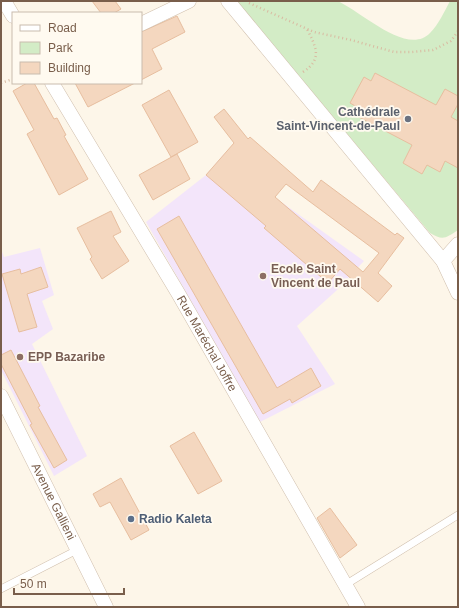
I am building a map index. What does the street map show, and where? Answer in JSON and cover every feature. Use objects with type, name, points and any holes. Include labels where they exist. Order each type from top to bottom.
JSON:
[{"type":"street","points":[[4,1],[12,14]]},
{"type":"street","points":[[142,24],[189,1]]},
{"type":"street","points":[[228,1],[443,261],[458,292]]},
{"type":"street","name":"Rue Maréchal Joffre","points":[[53,84],[178,293],[358,607]]},
{"type":"street","points":[[443,261],[458,244]]},
{"type":"street","name":"Avenue Gallieni","points":[[1,396],[106,607]]},
{"type":"lane","points":[[345,585],[458,515]]},
{"type":"lane","points":[[1,589],[77,550]]},
{"type":"path","points":[[245,1],[297,25],[325,35],[351,40],[394,52],[433,50],[451,40],[458,31]]},
{"type":"path","points":[[289,76],[302,73],[314,63],[316,57],[312,39],[306,28]]},
{"type":"path","points":[[1,83],[12,79]]},
{"type":"shaded area","name":"Ecole Saint Vincent de Paul","points":[[224,154],[277,199],[364,261],[336,291],[297,326],[335,384],[260,422],[146,222],[206,175]]},
{"type":"shaded area","name":"EPP Bazaribe","points":[[40,248],[54,295],[42,301],[53,329],[32,344],[87,456],[54,476],[1,370],[1,249],[4,257]]},
{"type":"green space","points":[[237,1],[337,1],[397,36],[409,39],[420,39],[430,33],[439,22],[450,1],[458,1],[458,230],[444,238],[430,233]]},
{"type":"building","points":[[92,1],[115,1],[121,9],[116,12],[100,12]]},
{"type":"building","points":[[177,16],[185,32],[152,49],[162,69],[142,79],[142,32]]},
{"type":"building","name":"Cathédrale Saint-Vincent-de-Paul","points":[[375,73],[436,105],[445,89],[458,96],[458,104],[451,117],[458,121],[458,168],[445,161],[440,172],[427,165],[422,174],[403,163],[412,145],[353,114],[357,107],[350,103],[364,77],[371,81]]},
{"type":"building","points":[[25,84],[35,84],[54,119],[57,118],[66,135],[64,136],[88,179],[59,195],[27,134],[34,130],[13,91]]},
{"type":"building","points":[[76,84],[133,84],[88,107]]},
{"type":"building","points":[[169,90],[198,142],[171,157],[142,105]]},
{"type":"building","points":[[224,109],[248,139],[250,137],[313,192],[321,180],[395,235],[397,233],[404,238],[378,273],[392,286],[378,302],[340,269],[328,283],[264,228],[266,226],[206,175],[234,143],[214,117]],"holes":[[[286,184],[379,253],[363,272],[275,197]]]},
{"type":"building","points":[[177,154],[190,179],[153,200],[139,175]]},
{"type":"building","points":[[111,211],[121,232],[113,236],[129,261],[102,279],[90,259],[92,257],[77,228]]},
{"type":"building","points":[[179,216],[277,388],[311,368],[321,386],[292,403],[290,399],[263,414],[157,229]]},
{"type":"building","points":[[41,267],[48,287],[27,294],[37,327],[19,332],[2,274],[20,269],[21,274]]},
{"type":"building","points":[[11,350],[40,406],[38,407],[67,460],[54,468],[30,425],[32,424],[1,364],[1,355]]},
{"type":"building","points":[[194,432],[222,481],[198,494],[170,446]]},
{"type":"building","name":"Radio Kaleta","points":[[121,478],[149,530],[131,540],[110,502],[100,507],[93,494]]},
{"type":"building","points":[[330,508],[357,545],[340,558],[317,518]]},
{"type":"place","name":"Cathédrale Saint-Vincent-de-Paul","points":[[408,119]]},
{"type":"place","name":"Ecole Saint Vincent de Paul","points":[[263,276]]},
{"type":"place","name":"EPP Bazaribe","points":[[20,357]]},
{"type":"place","name":"Radio Kaleta","points":[[131,519]]}]
